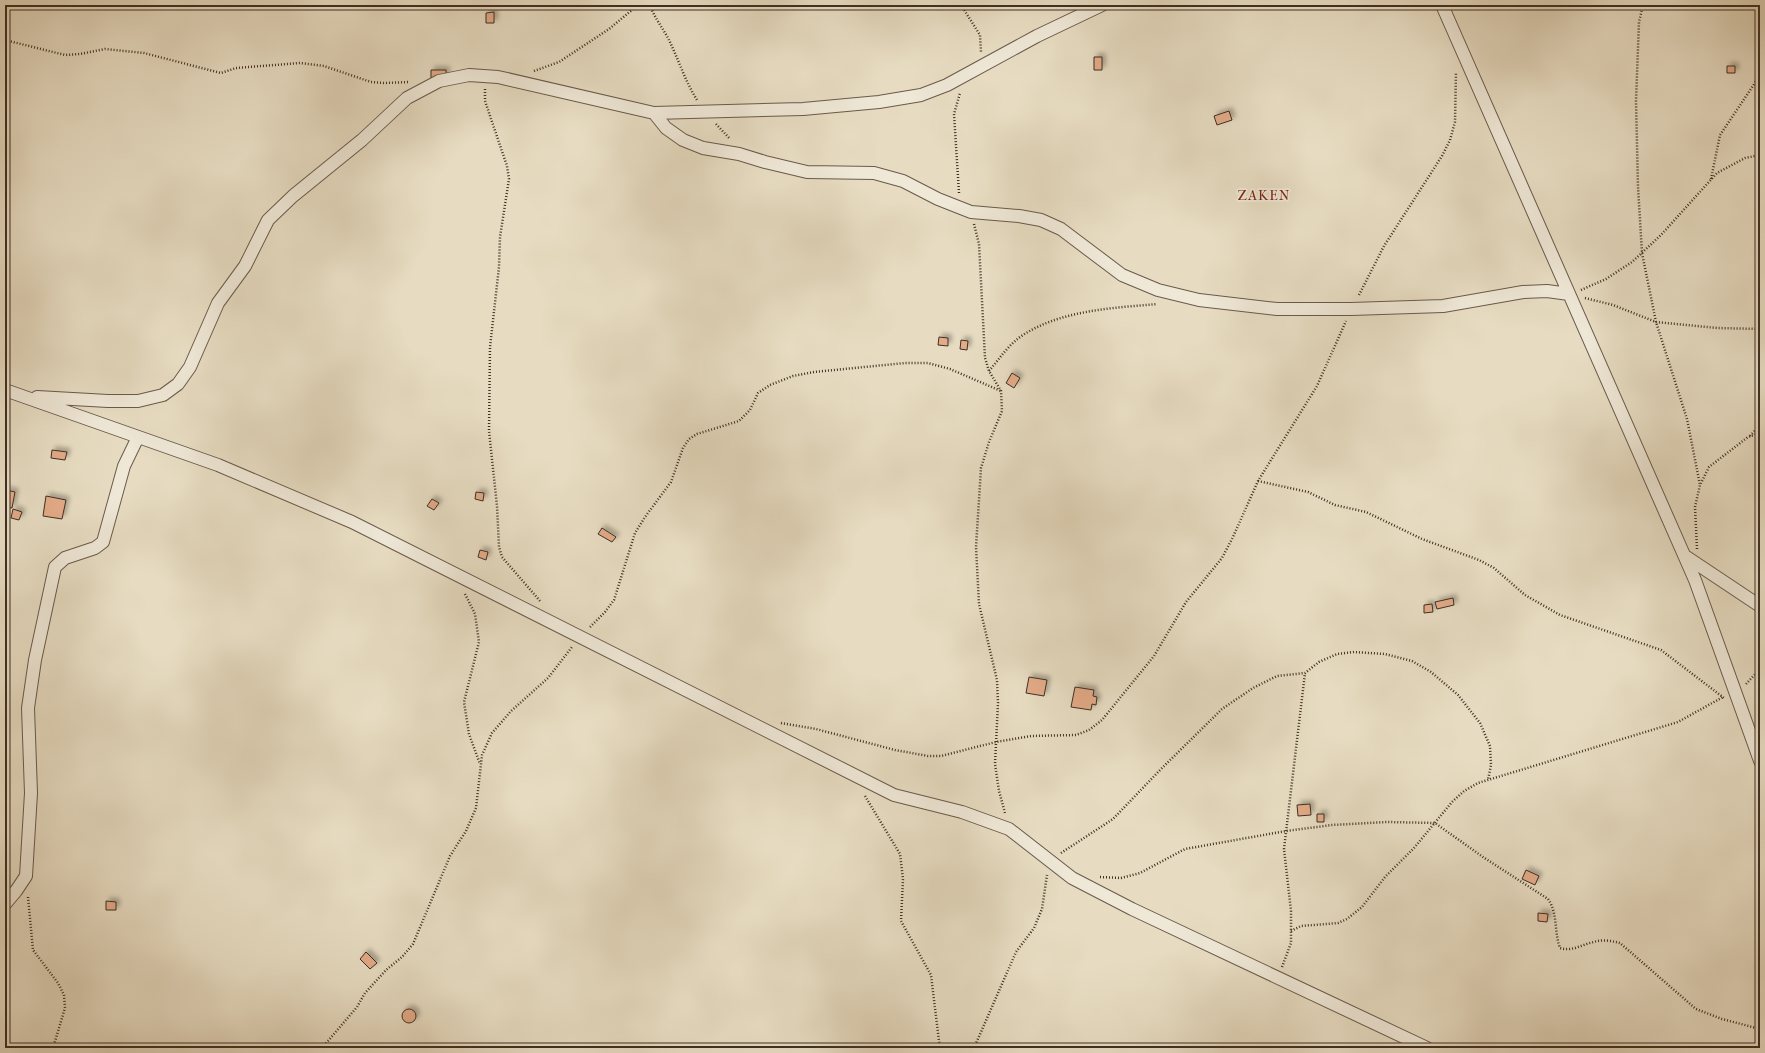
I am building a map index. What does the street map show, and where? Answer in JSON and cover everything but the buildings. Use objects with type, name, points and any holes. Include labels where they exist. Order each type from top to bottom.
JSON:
[{"type":"street","points":[[22,396],[116,401],[138,400],[163,395],[178,384],[190,367],[218,303],[245,266],[268,220],[293,196],[362,140],[407,98],[439,81],[469,75],[506,79],[654,113],[803,109],[879,102],[921,95],[947,85],[1037,36],[1102,5]]},
{"type":"street","points":[[1442,5],[1695,580],[1760,761]]},
{"type":"street","points":[[654,113],[666,128],[683,140],[704,148],[739,154],[807,172],[874,174],[902,181],[938,199],[971,212],[1019,216],[1041,220],[1061,229],[1122,275],[1158,290],[1199,300],[1277,309],[1351,309],[1443,306],[1523,292],[1547,291],[1569,294]]},
{"type":"street","points":[[5,390],[218,465],[352,522],[894,795],[962,812],[1009,829],[1072,878],[1132,909],[1427,1048]]},
{"type":"street","points":[[5,904],[26,876],[31,793],[28,708],[35,660],[55,567],[65,558],[95,548],[103,542],[124,466],[138,437]]},
{"type":"street","points":[[1684,555],[1760,606]]},
{"type":"path","points":[[531,72],[559,62],[609,29],[638,5]]},
{"type":"path","points":[[650,5],[682,66],[691,90],[704,111],[731,140]]},
{"type":"path","points":[[961,5],[980,35],[981,56],[975,70]]},
{"type":"path","points":[[1643,5],[1638,22],[1636,101],[1638,187],[1642,253],[1656,322],[1687,419],[1700,485]]},
{"type":"path","points":[[5,40],[65,55],[80,54],[105,49],[144,53],[221,73],[236,68],[300,63],[324,66],[371,82],[415,82]]},
{"type":"path","points":[[779,722],[816,729],[895,750],[928,756],[941,756],[996,742],[1031,736],[1076,735],[1089,730],[1102,720],[1154,656],[1186,602],[1222,558],[1258,481],[1317,386],[1351,309],[1384,246],[1442,156],[1450,140],[1454,122],[1456,69]]},
{"type":"path","points":[[1711,179],[1720,135],[1760,73]]},
{"type":"path","points":[[485,76],[485,101],[507,166],[509,179],[500,237],[499,267],[490,347],[489,431],[497,506],[499,547],[502,558],[543,605]]},
{"type":"path","points":[[959,194],[954,114],[958,96],[962,89]]},
{"type":"path","points":[[1569,294],[1606,280],[1632,262],[1660,235],[1717,173],[1745,158],[1760,155]]},
{"type":"path","points":[[971,212],[979,244],[985,358],[989,371],[1001,391],[1002,411],[989,442],[981,468],[976,547],[979,604],[997,680],[998,703],[995,764],[998,784],[1009,829]]},
{"type":"path","points":[[1569,294],[1613,305],[1656,322],[1717,328],[1760,329]]},
{"type":"path","points":[[989,371],[1008,348],[1022,336],[1040,326],[1062,318],[1106,309],[1161,304]]},
{"type":"path","points":[[322,1048],[358,1007],[365,993],[386,970],[402,957],[413,944],[450,856],[466,831],[476,808],[482,755],[492,734],[511,711],[548,678],[581,637],[605,612],[614,600],[635,533],[671,482],[683,448],[688,439],[697,434],[739,421],[750,410],[758,393],[770,385],[793,376],[814,372],[905,363],[928,363],[950,369],[1001,391]]},
{"type":"path","points":[[1698,564],[1695,507],[1700,485],[1709,467],[1748,437],[1760,425]]},
{"type":"path","points":[[1748,437],[1760,432]]},
{"type":"path","points":[[1258,481],[1308,492],[1335,505],[1366,512],[1422,539],[1479,560],[1494,568],[1525,595],[1560,615],[1661,650],[1742,711]]},
{"type":"path","points":[[460,588],[465,593],[475,614],[478,628],[478,642],[464,702],[469,734],[481,765]]},
{"type":"path","points":[[974,1048],[1016,952],[1034,928],[1042,909],[1049,861],[1113,819],[1222,709],[1253,688],[1277,676],[1305,673],[1319,662],[1331,657],[1354,652],[1385,654],[1412,661],[1431,672],[1458,695],[1480,723],[1490,746],[1488,780]]},
{"type":"path","points":[[1736,694],[1760,669]]},
{"type":"path","points":[[1278,978],[1291,943],[1291,911],[1284,849],[1305,673]]},
{"type":"path","points":[[1291,931],[1301,926],[1338,923],[1347,919],[1362,907],[1385,877],[1414,848],[1452,802],[1464,791],[1478,783],[1678,722],[1727,693],[1730,678]]},
{"type":"path","points":[[864,794],[900,854],[903,879],[901,921],[931,975],[941,1048]]},
{"type":"path","points":[[1095,877],[1121,878],[1140,873],[1185,849],[1286,831],[1332,825],[1379,822],[1435,823],[1483,857],[1548,899],[1553,906],[1556,939],[1560,948],[1567,950],[1596,941],[1609,941],[1620,944],[1696,1009],[1722,1019],[1760,1029]]},
{"type":"path","points":[[26,876],[32,950],[58,983],[64,995],[65,1008],[53,1048]]},
{"type":"district","name":"ZAKEN","points":[[1264,195]]}]
